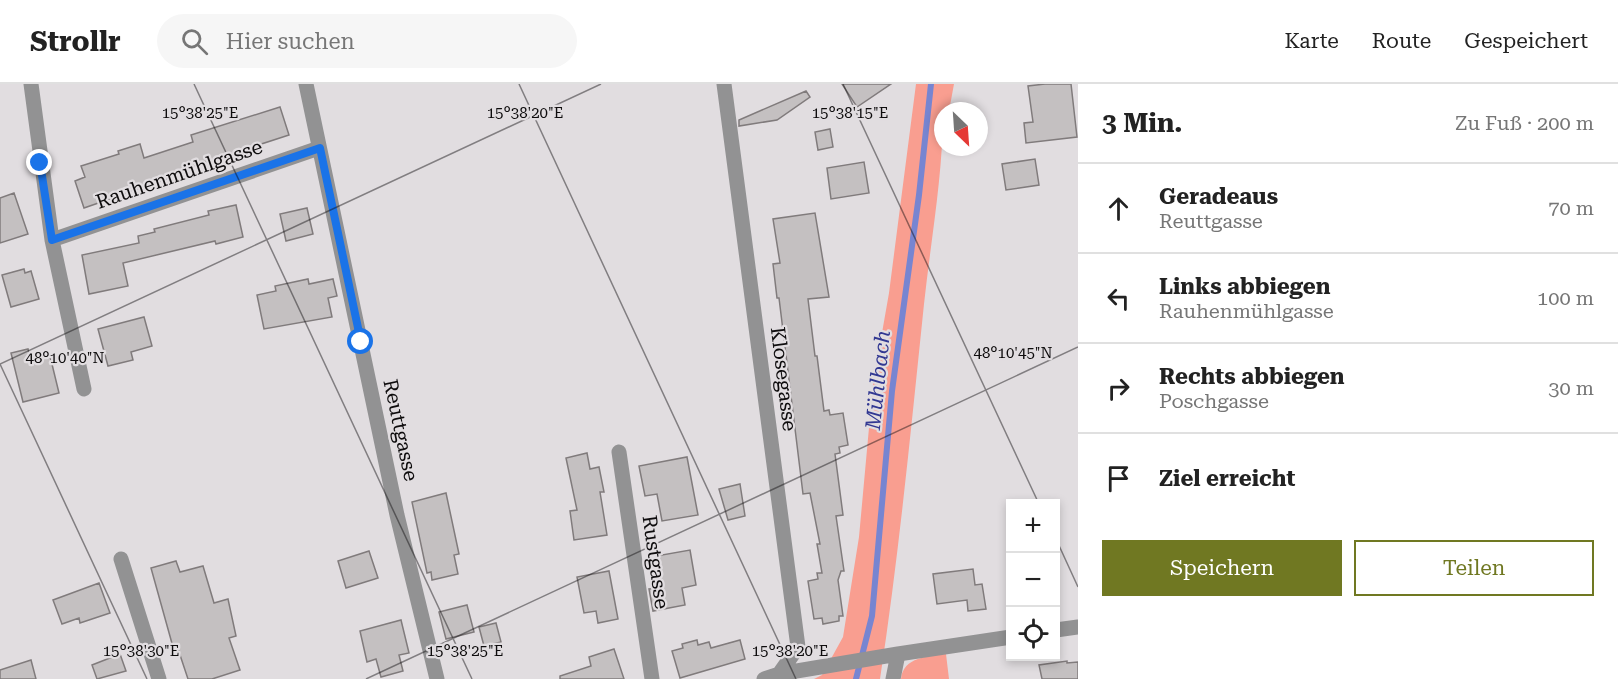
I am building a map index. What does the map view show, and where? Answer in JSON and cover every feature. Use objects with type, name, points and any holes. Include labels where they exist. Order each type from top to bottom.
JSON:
[{"type":"street","points":[[31,84],[52,240],[84,389]]},
{"type":"street","name":"Reuttgasse","points":[[306,84],[397,515],[437,679]]},
{"type":"street","name":"Klosegasse","points":[[724,84],[798,647],[779,674]]},
{"type":"street","name":"Rauhenmühlgasse","points":[[52,240],[320,148]]},
{"type":"street","name":"Rustgasse","points":[[619,452],[652,679]]},
{"type":"street","points":[[121,559],[159,679]]},
{"type":"street","points":[[1060,629],[1078,627]]},
{"type":"street","points":[[764,679],[779,674],[880,656],[1006,638]]},
{"type":"street","points":[[893,679],[898,654]]},
{"type":"shaded area","points":[[916,84],[954,84],[951,102],[934,102],[934,156],[941,156],[939,183],[899,538],[880,679],[814,679],[822,675],[843,637],[859,537],[873,384],[889,293]]},
{"type":"shaded area","points":[[946,654],[949,679],[901,679],[906,666],[912,662],[925,657]]},
{"type":"building","points":[[842,84],[891,84],[857,107]]},
{"type":"building","points":[[1071,84],[1077,137],[1026,143],[1024,123],[1033,122],[1028,86]]},
{"type":"building","points":[[806,91],[810,97],[777,120],[739,126],[739,120]]},
{"type":"building","points":[[280,107],[289,135],[178,171],[179,175],[84,208],[75,181],[85,177],[81,166],[119,154],[118,151],[140,144],[144,158],[193,142],[191,135]]},
{"type":"building","points":[[830,129],[833,147],[818,150],[815,132]]},
{"type":"building","points":[[1035,159],[1039,185],[1006,190],[1002,164]]},
{"type":"building","points":[[864,162],[869,193],[831,199],[827,168]]},
{"type":"building","points":[[14,193],[28,234],[0,243],[0,198]]},
{"type":"building","points":[[236,205],[243,237],[216,244],[215,241],[123,263],[128,286],[89,294],[82,255],[139,243],[138,236],[155,232],[154,229],[209,215],[208,211]]},
{"type":"building","points":[[307,208],[313,234],[286,241],[280,214]]},
{"type":"building","points":[[815,213],[829,297],[808,299],[815,356],[817,356],[824,411],[829,410],[830,415],[843,413],[848,445],[839,447],[840,453],[835,454],[843,515],[836,516],[844,571],[841,571],[838,580],[843,616],[839,616],[839,621],[823,624],[822,618],[814,619],[808,581],[818,579],[817,573],[822,573],[817,544],[820,544],[810,493],[803,494],[773,264],[780,263],[773,219]]},
{"type":"building","points":[[24,269],[25,273],[31,271],[39,299],[11,307],[2,275]]},
{"type":"building","points":[[308,279],[309,284],[333,279],[337,296],[328,298],[332,317],[264,329],[257,295],[276,291],[275,286]]},
{"type":"building","points":[[144,317],[152,346],[131,352],[133,360],[108,366],[98,329]]},
{"type":"building","points":[[28,349],[31,361],[50,356],[59,393],[23,402],[11,353]]},
{"type":"building","points":[[587,453],[590,469],[599,467],[604,492],[600,492],[607,535],[574,540],[570,511],[577,510],[566,458]]},
{"type":"building","points":[[687,457],[698,515],[662,521],[657,494],[645,496],[639,466]]},
{"type":"building","points":[[740,484],[745,516],[728,520],[719,489]]},
{"type":"building","points":[[446,493],[459,554],[454,555],[458,574],[432,580],[431,572],[427,573],[412,502]]},
{"type":"building","points":[[690,550],[696,585],[682,588],[685,605],[653,611],[649,589],[661,588],[656,556]]},
{"type":"building","points":[[369,551],[378,578],[346,588],[338,561]]},
{"type":"building","points":[[176,561],[180,572],[203,566],[214,603],[228,599],[236,636],[229,638],[240,670],[212,679],[188,679],[177,646],[173,647],[151,568]]},
{"type":"building","points":[[973,569],[975,585],[982,584],[986,609],[968,611],[967,600],[937,604],[933,574]]},
{"type":"building","points":[[609,571],[618,619],[598,623],[596,611],[584,613],[577,577]]},
{"type":"building","points":[[99,583],[110,613],[80,623],[79,618],[62,624],[53,600]]},
{"type":"building","points":[[467,605],[474,632],[446,639],[439,612]]},
{"type":"building","points":[[401,620],[409,653],[399,655],[403,671],[381,677],[376,659],[367,662],[360,631]]},
{"type":"building","points":[[496,623],[501,642],[484,646],[479,627]]},
{"type":"building","points":[[697,640],[698,645],[709,642],[711,648],[740,640],[745,659],[680,678],[672,651],[683,648],[682,644]]},
{"type":"building","points":[[614,649],[624,679],[560,679],[560,676],[591,666],[589,657]]},
{"type":"building","points":[[120,654],[126,671],[97,679],[92,665]]},
{"type":"building","points":[[31,660],[36,679],[0,679],[0,670]]},
{"type":"building","points":[[1067,661],[1067,663],[1078,662],[1078,679],[1042,679],[1039,665]]},
{"type":"waterway","name":"Mühlbach","points":[[856,679],[872,616],[892,391],[919,195],[931,84]]},
{"type":"route","points":[[40,163],[52,240],[320,148],[361,342]]}]
